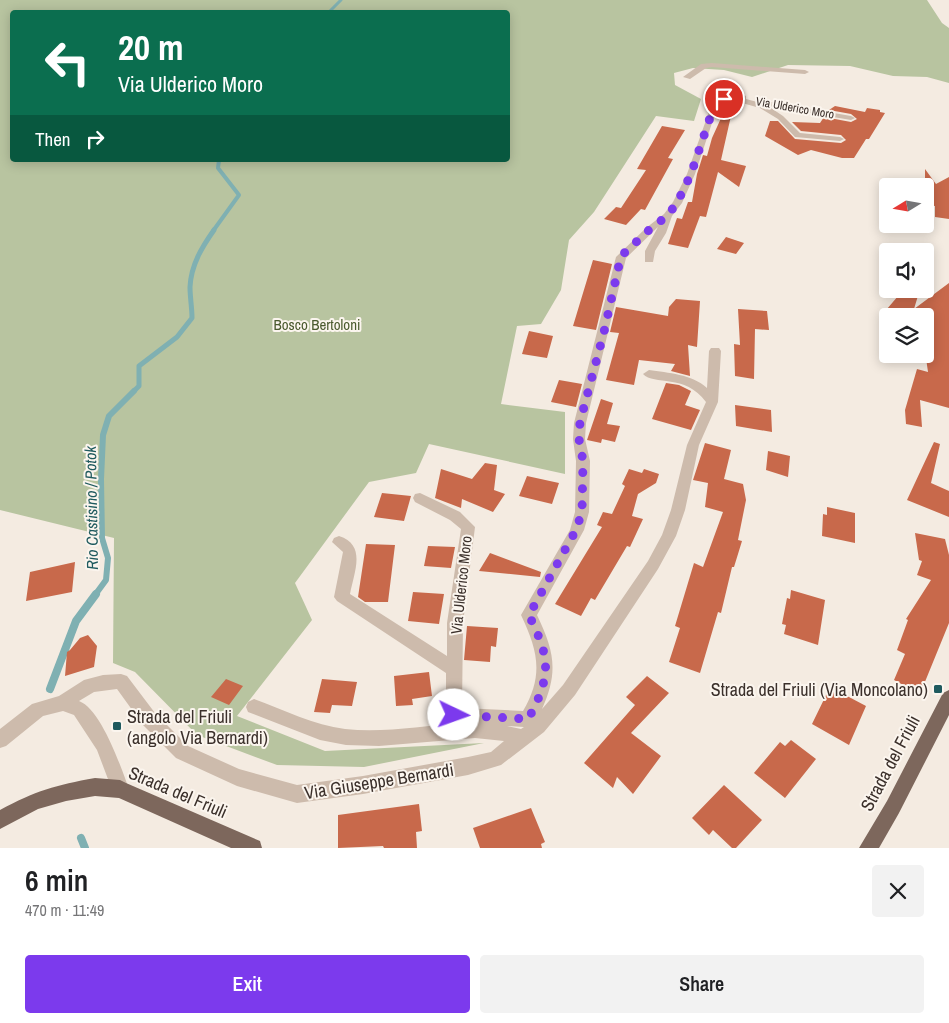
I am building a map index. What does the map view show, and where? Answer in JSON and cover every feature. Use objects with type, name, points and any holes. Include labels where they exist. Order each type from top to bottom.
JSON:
[{"type":"main road","name":"Strada del Friuli","points":[[868,848],[893,807],[949,698]]},
{"type":"main road","name":"Strada del Friuli","points":[[0,820],[34,801],[66,792],[95,787],[120,789],[253,848]]},
{"type":"street","points":[[687,77],[704,66],[712,65],[805,72]]},
{"type":"street","name":"Via Ulderico Moro","points":[[840,139],[798,135],[786,120],[764,105],[733,99],[716,100],[720,91],[725,90],[740,98],[851,118]]},
{"type":"street","points":[[649,260],[650,251],[662,233],[667,216],[685,189],[716,100]]},
{"type":"street","points":[[533,722],[536,704],[543,683],[546,660],[529,615],[576,530],[582,512],[583,461],[579,439],[580,422],[604,332],[621,256],[667,216]]},
{"type":"street","name":"Via Giuseppe Bernardi","points":[[63,703],[85,686],[121,681],[149,719],[182,752],[266,787],[297,794],[468,766],[496,759],[524,738],[533,722],[569,690],[653,565],[669,536],[678,510],[693,445],[712,402],[715,351]]},
{"type":"street","points":[[649,374],[694,383],[705,390],[712,402]]},
{"type":"street","name":"Via Ulderico Moro","points":[[420,498],[455,516],[468,527],[456,623],[454,715],[533,722]]},
{"type":"street","points":[[339,542],[347,546],[350,552],[342,597],[455,670]]},
{"type":"street","points":[[0,740],[38,709],[63,703],[80,709],[104,746],[120,789]]},
{"type":"street","points":[[254,707],[320,732],[346,737],[378,738],[475,730],[504,733],[524,738]]},
{"type":"green space","name":"Bosco Bertoloni","points":[[0,0],[927,0],[942,23],[949,28],[949,83],[927,77],[893,76],[850,66],[788,65],[752,77],[724,70],[693,68],[674,73],[675,85],[701,99],[694,121],[656,116],[594,212],[569,240],[561,290],[541,324],[517,326],[501,404],[565,412],[565,474],[429,444],[416,473],[369,482],[295,583],[312,620],[237,716],[325,751],[484,743],[364,767],[277,765],[197,735],[135,672],[113,663],[114,538],[0,510]]},
{"type":"building","points":[[727,105],[733,107],[721,160],[746,166],[739,187],[718,172],[706,217],[700,216],[688,248],[668,244],[677,218],[682,219],[688,202],[692,202],[697,174],[703,155],[707,156],[712,138]]},
{"type":"building","points":[[835,106],[865,112],[867,108],[880,110],[880,112],[885,113],[869,139],[866,139],[854,158],[842,158],[811,150],[798,155],[765,136],[770,121],[778,121],[795,139],[841,143],[846,140],[841,135],[801,131],[792,122],[820,123],[824,117],[851,122],[857,119],[851,114],[829,110]]},
{"type":"building","points":[[662,126],[685,130],[668,158],[673,159],[645,210],[641,209],[626,225],[604,219],[616,207],[621,208],[646,170],[637,169]]},
{"type":"building","points":[[925,169],[932,178],[925,178]]},
{"type":"building","points":[[949,177],[949,219],[935,217],[934,181],[936,184]]},
{"type":"building","points":[[726,237],[744,243],[736,254],[717,249]]},
{"type":"building","points":[[593,260],[612,264],[596,330],[573,326]]},
{"type":"building","points":[[949,283],[949,408],[920,400],[922,427],[906,424],[905,410],[917,369],[928,372],[927,363],[934,363],[934,308],[915,308],[929,298],[934,298],[934,294]]},
{"type":"building","points":[[896,298],[917,298],[914,308],[888,308]]},
{"type":"building","points":[[676,299],[700,301],[697,347],[688,345],[690,376],[671,371],[675,364],[639,360],[634,385],[606,380],[619,333],[610,332],[616,307],[668,316],[669,307]]},
{"type":"building","points":[[738,309],[767,311],[769,330],[755,329],[754,379],[735,376],[734,344],[740,345]]},
{"type":"building","points":[[529,331],[553,336],[547,358],[522,354]]},
{"type":"building","points":[[559,380],[582,384],[576,407],[551,402]]},
{"type":"building","points":[[666,383],[679,385],[691,391],[685,405],[700,410],[691,430],[652,419]]},
{"type":"building","points":[[601,399],[613,403],[607,424],[620,426],[615,442],[602,439],[601,443],[587,440]]},
{"type":"building","points":[[735,405],[771,410],[772,432],[736,426]]},
{"type":"building","points":[[934,442],[940,444],[931,483],[949,491],[949,517],[907,500]]},
{"type":"building","points":[[705,443],[731,450],[724,479],[743,484],[746,500],[738,540],[742,541],[734,567],[732,567],[721,613],[718,612],[700,673],[669,662],[680,628],[675,626],[694,563],[703,567],[723,512],[705,507],[708,483],[693,480]]},
{"type":"building","points":[[768,451],[790,456],[788,477],[766,470]]},
{"type":"building","points":[[485,463],[497,465],[494,490],[505,494],[493,512],[462,499],[461,508],[435,498],[441,469],[472,479]]},
{"type":"building","points":[[629,469],[642,473],[644,469],[659,474],[656,483],[638,494],[632,516],[643,519],[630,547],[627,546],[595,600],[591,598],[581,616],[555,604],[602,527],[597,525],[603,512],[612,514],[625,486],[622,484]]},
{"type":"building","points":[[527,476],[559,483],[552,504],[519,496]]},
{"type":"building","points":[[382,493],[411,496],[404,521],[374,517]]},
{"type":"building","points":[[827,507],[855,513],[855,543],[822,536],[823,514],[827,515]]},
{"type":"building","points":[[915,533],[945,539],[949,555],[949,623],[920,694],[894,680],[905,654],[897,650],[908,620],[906,619],[931,580],[917,575],[922,561],[919,560]]},
{"type":"building","points":[[366,544],[395,545],[388,602],[365,602],[358,597]]},
{"type":"building","points":[[428,546],[455,547],[451,568],[424,566]]},
{"type":"building","points":[[490,553],[541,572],[540,577],[479,571]]},
{"type":"building","points":[[75,562],[72,592],[26,601],[30,572]]},
{"type":"building","points":[[791,590],[825,600],[818,645],[784,634],[786,625],[782,624],[787,598],[790,599]]},
{"type":"building","points":[[413,592],[444,594],[439,624],[408,621]]},
{"type":"building","points":[[467,626],[498,628],[496,647],[491,646],[490,662],[464,660]]},
{"type":"building","points":[[88,635],[97,646],[94,667],[65,676],[67,652],[80,638]]},
{"type":"building","points":[[429,672],[432,696],[412,699],[413,705],[396,706],[394,676]]},
{"type":"building","points":[[647,676],[669,693],[631,733],[661,756],[633,794],[617,777],[613,788],[584,763],[635,705],[626,697]]},
{"type":"building","points":[[226,679],[243,686],[229,705],[211,697]]},
{"type":"building","points":[[322,679],[357,682],[352,706],[332,705],[330,713],[314,712]]},
{"type":"building","points":[[830,687],[866,706],[849,745],[812,724]]},
{"type":"building","points":[[791,740],[816,759],[785,798],[754,773],[780,742],[785,746]]},
{"type":"building","points":[[724,785],[762,820],[736,848],[732,848],[713,830],[709,835],[692,818]]},
{"type":"building","points":[[419,804],[422,831],[416,832],[417,848],[384,848],[383,846],[338,848],[338,815]]},
{"type":"building","points":[[531,808],[545,842],[541,844],[542,848],[480,848],[473,828]]},
{"type":"waterway","name":"Rio Castisino / Potok","points":[[331,10],[341,0]]},
{"type":"waterway","name":"Rio Castisino / Potok","points":[[213,231],[239,195],[218,168],[219,162]]},
{"type":"waterway","name":"Rio Castisino / Potok","points":[[95,595],[106,580],[108,558],[102,538],[101,479],[103,435],[109,416],[139,386],[139,366],[177,337],[192,318],[190,287],[192,271],[201,250],[214,230]]},
{"type":"waterway","name":"Rio Castisino / Potok","points":[[50,689],[76,621],[96,594]]},
{"type":"waterway","name":"Rio Castisino / Potok","points":[[81,838],[85,848]]},
{"type":"place","name":"Strada del Friuli (Via Moncolano)","points":[[938,689]]},
{"type":"place","name":"Strada del Friuli (angolo Via Bernardi)","points":[[117,726]]},
{"type":"route","points":[[454,715],[528,719],[536,704],[543,683],[546,660],[529,615],[576,530],[582,512],[583,461],[579,439],[580,422],[604,332],[621,256],[667,216],[677,203],[691,174],[716,100],[724,99]]}]
